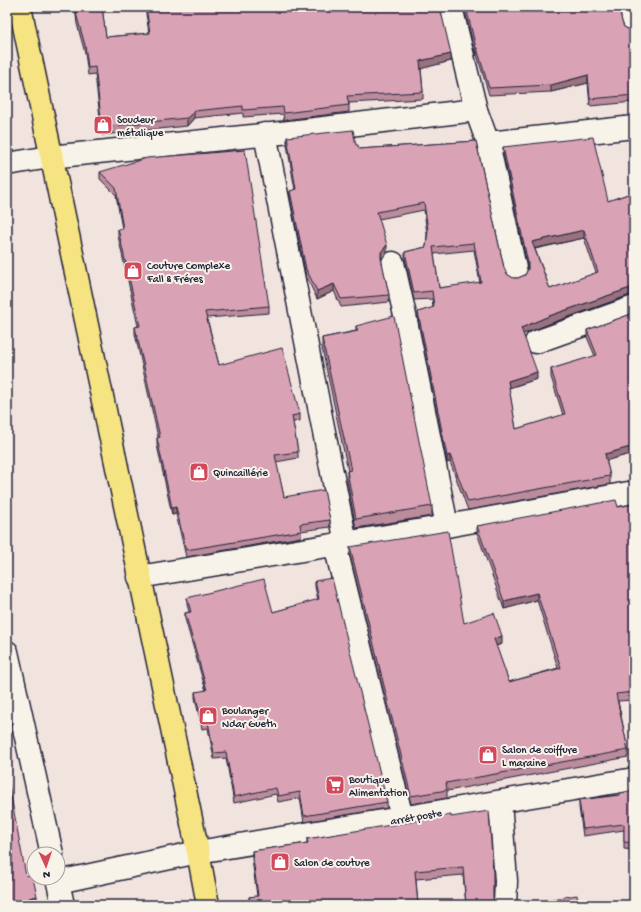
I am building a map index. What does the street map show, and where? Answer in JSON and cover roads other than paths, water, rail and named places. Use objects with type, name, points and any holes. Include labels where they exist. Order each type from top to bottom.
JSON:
[{"type":"highway","points":[[20,7],[50,157],[208,905]]},
{"type":"street","points":[[451,7],[476,110],[488,143],[516,273]]},
{"type":"street","points":[[630,7],[634,26]]},
{"type":"street","points":[[7,164],[50,157],[476,110]]},
{"type":"street","points":[[488,143],[634,127]]},
{"type":"street","points":[[265,134],[341,544],[402,818]]},
{"type":"street","points":[[393,263],[426,416],[447,526]]},
{"type":"street","points":[[536,342],[634,307]]},
{"type":"street","points":[[139,578],[447,526],[634,492]]},
{"type":"street","points":[[7,652],[15,731],[50,846]]},
{"type":"street","name":"arrét poste","points":[[66,878],[198,852],[634,779]]},
{"type":"street","points":[[500,802],[506,881],[505,905]]},
{"type":"street","points":[[59,886],[63,905]]},
{"type":"place","name":"Soudeur métalique","points":[[103,125]]},
{"type":"place","name":"Couture Complexe Fall & Fréres","points":[[133,271]]},
{"type":"place","name":"Quincaillérie","points":[[199,472]]},
{"type":"place","name":"Boulanger Ndar Gueth","points":[[208,716]]},
{"type":"place","name":"Salon de coiffure L maraine","points":[[488,755]]},
{"type":"place","name":"Boutique Alimentation","points":[[335,785]]},
{"type":"place","name":"Salon de couture","points":[[280,862]]}]
